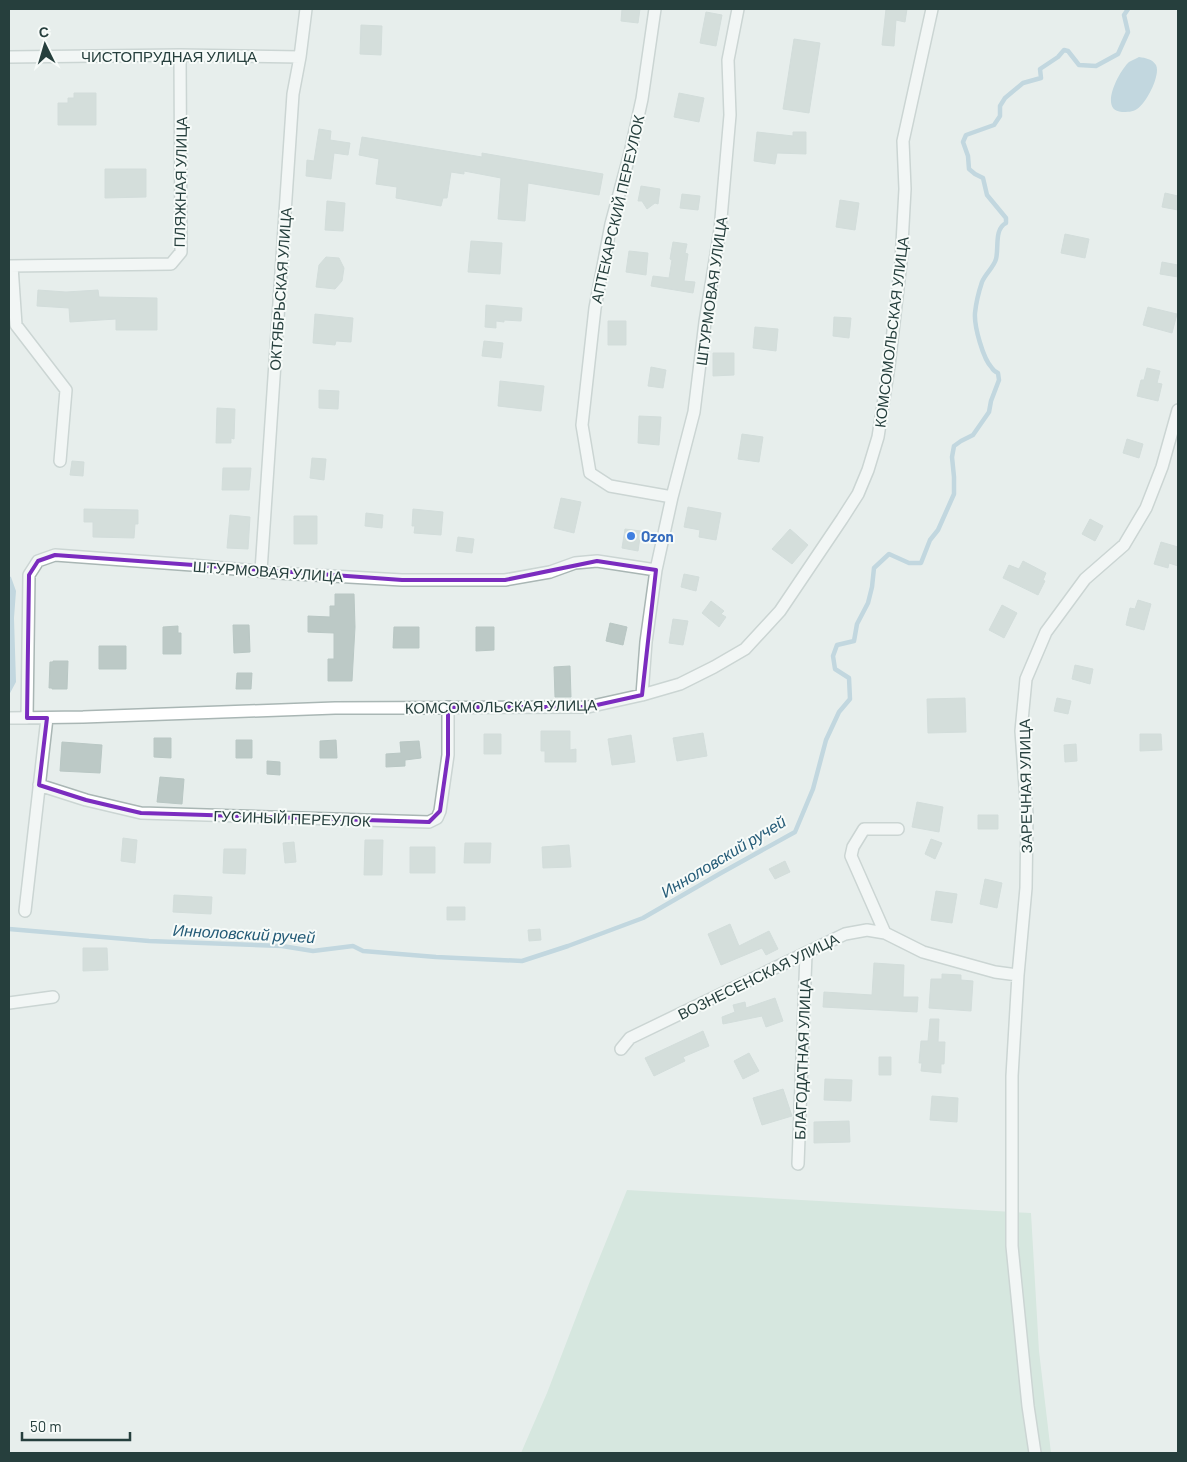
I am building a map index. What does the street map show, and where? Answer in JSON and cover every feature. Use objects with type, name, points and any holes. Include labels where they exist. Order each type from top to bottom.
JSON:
[{"type":"street","name":"ОКТЯБРЬСКАЯ УЛИЦА","points":[[261,571],[293,103],[306,9]]},
{"type":"street","name":"АПТЕКАРСКИЙ ПЕРЕУЛОК","points":[[656,9],[642,99],[611,224],[595,308],[582,425],[590,473],[610,486],[672,497]]},
{"type":"street","name":"ШТУРМОВАЯ УЛИЦА","points":[[642,695],[646,642],[656,570],[672,497],[694,412],[705,322],[720,230],[730,116],[728,60],[738,9]]},
{"type":"street","name":"КОМСОМОЛЬСКАЯ УЛИЦА","points":[[9,718],[335,708],[588,707],[680,684],[746,649],[780,611],[858,494],[878,437],[889,366],[901,262],[905,189],[903,141],[932,9]]},
{"type":"street","name":"ЧИСТОПРУДНАЯ УЛИЦА","points":[[9,57],[180,55],[300,57]]},
{"type":"street","name":"ПЛЯЖНАЯ УЛИЦА","points":[[11,266],[171,264],[181,252],[180,55]]},
{"type":"street","points":[[11,266],[16,325],[66,390],[60,461]]},
{"type":"street","name":"ЗАРЕЧНАЯ УЛИЦА","points":[[1035,1453],[1028,1406],[1012,1246],[1012,1076],[1018,975],[1026,888],[1027,814],[1021,731],[1026,678],[1046,632],[1085,579],[1124,545],[1141,515],[1162,467],[1178,410]]},
{"type":"street","name":"ШТУРМОВАЯ УЛИЦА","points":[[27,718],[29,575],[38,561],[55,555],[192,564],[279,573],[402,580],[505,580],[550,572],[575,563],[597,561],[656,570]]},
{"type":"street","name":"ГУСИНЫЙ ПЕРЕУЛОК","points":[[39,785],[86,800],[141,813],[429,822],[437,818],[440,811],[448,755],[448,707]]},
{"type":"street","points":[[25,911],[46,718]]},
{"type":"street","points":[[885,933],[851,856],[853,847],[864,829],[898,830]]},
{"type":"street","name":"ВОЗНЕСЕНСКАЯ УЛИЦА","points":[[621,1049],[630,1038],[845,934],[867,930],[885,933],[923,952],[995,972],[1018,975]]},
{"type":"street","name":"БЛАГОДАТНАЯ УЛИЦА","points":[[798,1164],[806,954]]},
{"type":"street","points":[[9,1003],[53,997]]},
{"type":"highlighted area","points":[[55,555],[402,580],[505,580],[597,561],[656,570],[642,695],[588,707],[448,707],[448,755],[440,811],[429,822],[141,813],[86,800],[39,785],[47,718],[27,718],[29,575],[38,561]]},
{"type":"green space","points":[[627,1190],[1031,1213],[1039,1351],[1051,1453],[521,1453],[547,1393]]},
{"type":"water","points":[[1139,57],[1151,60],[1156,65],[1155,82],[1152,89],[1141,106],[1135,110],[1122,112],[1115,110],[1111,98],[1120,73],[1129,62]]},
{"type":"water","points":[[9,576],[16,591],[14,618],[16,682],[9,695]]},
{"type":"building","points":[[622,9],[640,9],[638,23],[621,21]]},
{"type":"building","points":[[886,9],[907,9],[905,22],[896,20],[894,46],[882,45]]},
{"type":"building","points":[[706,12],[722,15],[716,46],[700,43]]},
{"type":"building","points":[[361,25],[382,26],[381,55],[360,54]]},
{"type":"building","points":[[794,39],[820,43],[809,113],[783,109]]},
{"type":"building","points":[[74,93],[96,93],[96,125],[58,125],[58,103],[68,103],[68,98],[74,98]]},
{"type":"building","points":[[679,93],[704,98],[699,122],[674,117]]},
{"type":"building","points":[[319,129],[331,131],[330,140],[350,143],[348,155],[334,153],[331,179],[306,176],[307,160],[314,161]]},
{"type":"building","points":[[757,132],[793,136],[793,132],[806,132],[806,154],[777,153],[775,164],[754,161]]},
{"type":"building","points":[[362,137],[482,157],[482,153],[603,174],[599,195],[528,183],[525,221],[498,219],[501,178],[464,171],[464,174],[451,172],[447,198],[443,198],[441,206],[396,198],[397,187],[376,184],[379,159],[359,155]]},
{"type":"building","points":[[105,169],[146,169],[146,197],[105,198]]},
{"type":"building","points":[[641,186],[660,189],[658,204],[655,203],[647,209],[642,201],[638,201]]},
{"type":"building","points":[[1165,193],[1178,196],[1178,210],[1162,207]]},
{"type":"building","points":[[682,194],[700,196],[698,210],[680,208]]},
{"type":"building","points":[[840,200],[859,203],[855,230],[836,227]]},
{"type":"building","points":[[327,201],[345,203],[343,231],[325,230]]},
{"type":"building","points":[[1065,234],[1089,239],[1085,258],[1061,253]]},
{"type":"building","points":[[471,241],[502,243],[500,274],[468,272]]},
{"type":"building","points":[[673,242],[687,244],[685,253],[688,254],[684,281],[695,282],[693,293],[651,286],[653,276],[669,278]]},
{"type":"building","points":[[629,251],[648,253],[646,275],[626,272]]},
{"type":"building","points":[[326,257],[339,258],[344,268],[342,281],[335,289],[316,287],[319,265]]},
{"type":"building","points":[[1162,262],[1178,265],[1178,277],[1160,274]]},
{"type":"building","points":[[38,290],[66,292],[98,290],[99,297],[157,298],[157,330],[116,330],[116,319],[70,322],[69,308],[37,306]]},
{"type":"building","points":[[486,305],[522,308],[521,321],[496,321],[496,328],[485,327]]},
{"type":"building","points":[[1148,307],[1177,314],[1172,333],[1143,325]]},
{"type":"building","points":[[315,314],[353,318],[351,342],[336,341],[335,345],[313,343]]},
{"type":"building","points":[[834,317],[851,318],[849,338],[833,336]]},
{"type":"building","points":[[608,321],[626,321],[626,345],[608,345]]},
{"type":"building","points":[[755,327],[778,329],[776,351],[753,348]]},
{"type":"building","points":[[484,341],[503,343],[501,358],[482,356]]},
{"type":"building","points":[[713,353],[734,353],[734,375],[713,376]]},
{"type":"building","points":[[651,367],[666,370],[663,388],[648,386]]},
{"type":"building","points":[[1147,368],[1160,371],[1157,383],[1162,384],[1158,401],[1137,396],[1141,380],[1144,380]]},
{"type":"building","points":[[500,381],[544,386],[541,411],[498,406]]},
{"type":"building","points":[[319,390],[339,391],[338,409],[319,408]]},
{"type":"building","points":[[217,408],[235,409],[234,439],[231,438],[231,443],[216,443]]},
{"type":"building","points":[[639,416],[661,417],[659,445],[638,443]]},
{"type":"building","points":[[742,434],[763,437],[759,462],[738,459]]},
{"type":"building","points":[[1127,439],[1143,444],[1139,458],[1123,453]]},
{"type":"building","points":[[312,458],[326,459],[324,480],[310,478]]},
{"type":"building","points":[[72,461],[84,462],[83,476],[70,475]]},
{"type":"building","points":[[223,468],[251,468],[249,490],[222,490]]},
{"type":"building","points":[[561,498],[581,502],[574,533],[554,528]]},
{"type":"building","points":[[688,507],[721,513],[716,540],[699,537],[700,530],[684,527]]},
{"type":"building","points":[[84,509],[138,510],[138,524],[135,524],[134,538],[93,537],[93,522],[84,522]]},
{"type":"building","points":[[413,509],[443,512],[441,535],[414,533],[415,526],[412,526]]},
{"type":"building","points":[[366,513],[383,515],[382,528],[365,526]]},
{"type":"building","points":[[230,515],[250,517],[248,549],[227,548]]},
{"type":"building","points":[[294,516],[317,516],[317,544],[294,544]]},
{"type":"building","points":[[1090,519],[1103,526],[1095,541],[1082,534]]},
{"type":"building","points":[[625,529],[641,531],[638,551],[622,548]]},
{"type":"building","points":[[790,529],[808,545],[792,564],[772,549]]},
{"type":"building","points":[[458,537],[474,539],[472,553],[456,551]]},
{"type":"building","points":[[1161,542],[1178,547],[1178,566],[1169,563],[1168,568],[1154,564]]},
{"type":"building","points":[[1023,561],[1046,573],[1043,580],[1045,581],[1038,595],[1003,578],[1009,565],[1019,569]]},
{"type":"building","points":[[684,574],[699,577],[696,591],[681,587]]},
{"type":"building","points":[[335,594],[354,594],[355,627],[352,681],[328,681],[328,659],[334,659],[334,633],[308,632],[308,616],[330,617],[330,606],[335,606]]},
{"type":"building","points":[[1138,600],[1151,604],[1144,630],[1126,625],[1130,608],[1135,609]]},
{"type":"building","points":[[711,601],[724,611],[721,614],[726,617],[719,627],[702,613]]},
{"type":"building","points":[[1002,605],[1017,613],[1004,638],[989,630]]},
{"type":"building","points":[[673,619],[688,621],[683,645],[669,643]]},
{"type":"building","points":[[610,623],[627,627],[623,645],[606,641]]},
{"type":"building","points":[[233,625],[249,625],[250,652],[234,653]]},
{"type":"building","points":[[178,626],[178,633],[181,633],[181,654],[163,654],[163,627]]},
{"type":"building","points":[[394,627],[419,627],[419,648],[393,648]]},
{"type":"building","points":[[476,627],[494,627],[494,650],[476,651]]},
{"type":"building","points":[[99,646],[126,646],[126,669],[99,669]]},
{"type":"building","points":[[68,661],[67,689],[49,688],[50,662]]},
{"type":"building","points":[[1075,665],[1093,669],[1090,684],[1072,679]]},
{"type":"building","points":[[570,666],[571,697],[555,697],[554,667]]},
{"type":"building","points":[[237,673],[252,673],[251,689],[236,689]]},
{"type":"building","points":[[965,698],[966,732],[928,733],[927,699]]},
{"type":"building","points":[[1057,698],[1071,701],[1068,714],[1054,711]]},
{"type":"building","points":[[541,731],[570,731],[570,750],[576,749],[576,762],[545,762],[545,751],[541,751]]},
{"type":"building","points":[[703,733],[707,756],[677,761],[673,738]]},
{"type":"building","points":[[484,734],[501,734],[501,754],[484,754]]},
{"type":"building","points":[[1140,734],[1161,734],[1162,750],[1140,751]]},
{"type":"building","points":[[631,735],[635,762],[612,765],[608,739]]},
{"type":"building","points":[[154,738],[171,738],[171,758],[154,757]]},
{"type":"building","points":[[236,740],[252,740],[252,758],[236,758]]},
{"type":"building","points":[[336,740],[337,758],[320,758],[320,741]]},
{"type":"building","points":[[419,741],[421,758],[405,760],[405,766],[386,767],[386,754],[401,753],[400,742]]},
{"type":"building","points":[[62,742],[102,745],[100,773],[60,771]]},
{"type":"building","points":[[1076,744],[1077,761],[1065,762],[1064,745]]},
{"type":"building","points":[[267,761],[280,762],[280,775],[267,774]]},
{"type":"building","points":[[160,777],[184,779],[182,804],[157,802]]},
{"type":"building","points":[[917,802],[943,807],[939,832],[912,827]]},
{"type":"building","points":[[978,815],[998,815],[998,829],[978,829]]},
{"type":"building","points":[[123,838],[137,840],[135,863],[121,861]]},
{"type":"building","points":[[931,839],[942,843],[935,859],[925,854]]},
{"type":"building","points":[[365,840],[383,840],[382,875],[364,875]]},
{"type":"building","points":[[294,842],[296,862],[285,863],[283,843]]},
{"type":"building","points":[[465,843],[491,843],[490,863],[464,863]]},
{"type":"building","points":[[569,845],[571,867],[543,868],[542,847]]},
{"type":"building","points":[[410,847],[435,847],[435,873],[410,873]]},
{"type":"building","points":[[224,849],[246,849],[245,874],[223,873]]},
{"type":"building","points":[[785,861],[790,872],[775,879],[769,869]]},
{"type":"building","points":[[985,879],[1002,883],[997,908],[980,904]]},
{"type":"building","points":[[936,891],[957,894],[952,923],[931,920]]},
{"type":"building","points":[[174,895],[212,897],[211,914],[173,912]]},
{"type":"building","points":[[447,907],[465,907],[465,920],[447,920]]},
{"type":"building","points":[[730,924],[739,946],[769,931],[778,949],[766,955],[762,948],[721,965],[708,934]]},
{"type":"building","points":[[540,929],[541,940],[529,941],[528,930]]},
{"type":"building","points":[[83,948],[107,948],[108,970],[83,971]]},
{"type":"building","points":[[874,963],[904,965],[903,997],[918,997],[917,1012],[823,1007],[824,992],[872,995]]},
{"type":"building","points":[[942,974],[961,975],[961,980],[973,981],[971,1011],[929,1008],[931,979],[942,979]]},
{"type":"building","points":[[775,998],[783,1021],[766,1027],[762,1016],[723,1024],[722,1017],[735,1012],[733,1005],[745,1002],[746,1008]]},
{"type":"building","points":[[930,1019],[939,1019],[938,1042],[945,1042],[944,1064],[941,1064],[941,1073],[921,1071],[922,1063],[919,1063],[921,1041],[928,1041]]},
{"type":"building","points":[[703,1031],[709,1046],[683,1057],[685,1061],[654,1076],[645,1058]]},
{"type":"building","points":[[749,1053],[759,1071],[743,1079],[734,1061]]},
{"type":"building","points":[[879,1057],[891,1057],[891,1075],[879,1075]]},
{"type":"building","points":[[825,1079],[852,1080],[851,1101],[824,1100]]},
{"type":"building","points":[[783,1089],[792,1116],[762,1125],[753,1098]]},
{"type":"building","points":[[932,1096],[958,1098],[957,1122],[930,1120]]},
{"type":"building","points":[[849,1121],[850,1142],[814,1143],[814,1122]]},
{"type":"waterway","name":"Инноловский ручей","points":[[9,929],[149,941],[282,946],[313,951],[353,946],[363,951],[522,961],[643,918],[795,832],[813,789],[826,740],[839,712],[850,699],[849,678],[835,669],[833,656],[837,645],[854,641],[857,624],[868,603],[874,568],[889,554],[909,563],[921,563],[930,540],[938,530],[954,494],[952,457],[954,446],[973,435],[989,412],[999,380],[998,373],[989,364],[982,350],[975,313],[982,282],[996,259],[998,234],[1006,223],[1006,218],[987,195],[983,178],[969,169],[968,156],[963,142],[966,135],[994,125],[1000,116],[1000,106],[1005,98],[1023,83],[1041,78],[1040,69],[1058,57],[1064,50],[1068,51],[1079,65],[1096,66],[1118,54],[1128,32],[1124,15],[1128,9]]},
{"type":"place","name":"Ozon","points":[[631,536]]}]
